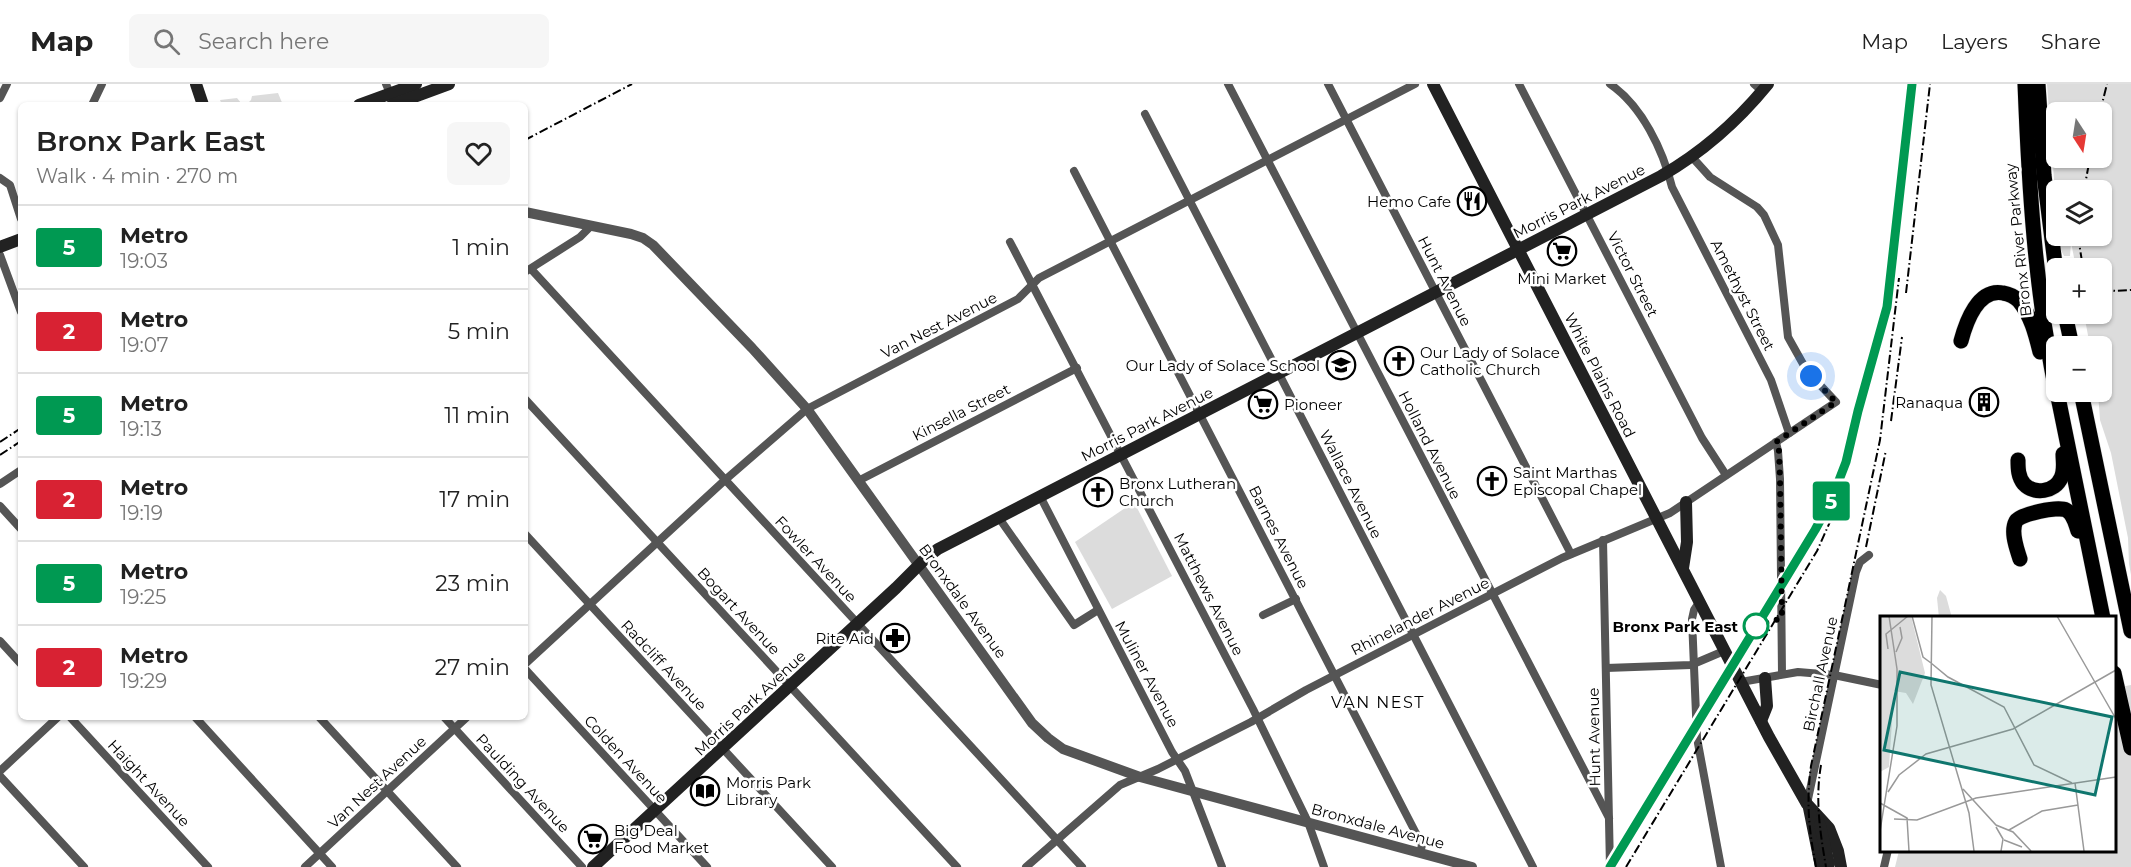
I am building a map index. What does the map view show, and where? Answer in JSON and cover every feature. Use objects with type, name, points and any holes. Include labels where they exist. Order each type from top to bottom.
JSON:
[{"type":"highway","name":"Bronx River Parkway","points":[[2025,84],[2034,257],[2046,336]]},
{"type":"highway","points":[[2038,84],[2044,175],[2054,258]]},
{"type":"highway","points":[[1961,341],[1970,316],[1982,300],[1990,294],[1999,292],[2013,296],[2020,302],[2028,317],[2037,339],[2046,374]]},
{"type":"highway","name":"Bronx River Parkway","points":[[2058,402],[2103,616]]},
{"type":"highway","points":[[2018,460],[2020,477],[2030,488],[2042,491],[2057,484],[2064,467],[2058,402]]},
{"type":"highway","points":[[2083,402],[2131,632]]},
{"type":"highway","points":[[2020,559],[2014,533],[2014,526],[2018,519],[2054,509],[2066,510],[2074,518],[2097,586]]},
{"type":"highway","points":[[2116,678],[2131,748]]},
{"type":"main road","points":[[196,84],[202,102]]},
{"type":"main road","points":[[391,97],[416,84]]},
{"type":"main road","points":[[371,102],[449,84]]},
{"type":"main road","name":"White Plains Road","points":[[1433,84],[1724,651],[1810,808],[1830,866]]},
{"type":"main road","name":"Morris Park Avenue","points":[[593,867],[938,549],[1668,172],[1727,130],[1761,86]]},
{"type":"main road","points":[[0,247],[18,240]]},
{"type":"main road","points":[[1683,568],[1687,542],[1686,502]]},
{"type":"main road","points":[[1761,722],[1767,706],[1765,678]]},
{"type":"main road","name":"White Plains Road","points":[[1810,808],[1829,828],[1838,851],[1830,866]]},
{"type":"street","points":[[0,98],[7,84]]},
{"type":"street","points":[[93,102],[102,84]]},
{"type":"street","name":"Holland Avenue","points":[[1228,84],[1609,818]]},
{"type":"street","name":"Hunt Avenue","points":[[1328,84],[1570,554]]},
{"type":"street","name":"Van Nest Avenue","points":[[528,661],[725,480],[807,409],[1018,299],[1033,283],[1111,241],[1415,84]]},
{"type":"street","name":"Victor Street","points":[[1519,84],[1702,438],[1726,475]]},
{"type":"street","name":"Amethyst Street","points":[[1611,84],[1634,105],[1664,156],[1672,187],[1771,380],[1790,433]]},
{"type":"street","name":"Wallace Avenue","points":[[1145,114],[1533,867]]},
{"type":"street","name":"Rhinelander Avenue","points":[[1026,867],[1113,790],[1258,718],[1335,675],[1570,554],[1657,518],[1686,502],[1836,402],[1807,371],[1789,340],[1783,306],[1778,245],[1762,212],[1710,177],[1692,157]]},
{"type":"street","name":"Barnes Avenue","points":[[1074,171],[1422,845],[1420,853]]},
{"type":"street","points":[[0,178],[10,185],[18,210]]},
{"type":"street","name":"Bronxdale Avenue","points":[[528,213],[637,236],[653,245],[753,348],[807,409],[1032,723],[1063,749],[1140,777],[1472,867]]},
{"type":"street","points":[[528,270],[580,237],[591,226]]},
{"type":"street","name":"Matthews Avenue","points":[[1010,242],[1258,718],[1308,822],[1324,867]]},
{"type":"street","points":[[0,255],[18,304]]},
{"type":"street","name":"Fowler Avenue","points":[[528,270],[1082,867]]},
{"type":"street","name":"Kinsella Street","points":[[858,481],[1077,368]]},
{"type":"street","name":"Bogart Avenue","points":[[528,402],[957,867]]},
{"type":"street","points":[[1776,442],[1779,451],[1780,479],[1782,674]]},
{"type":"street","points":[[0,484],[18,472]]},
{"type":"street","name":"Muliner Avenue","points":[[1040,496],[1098,610],[1185,771],[1222,867]]},
{"type":"street","points":[[0,506],[18,526]]},
{"type":"street","points":[[999,518],[1074,625],[1098,610]]},
{"type":"street","name":"Radcliff Avenue","points":[[528,537],[832,867]]},
{"type":"street","name":"Hunt Avenue","points":[[1603,540],[1608,865]]},
{"type":"street","name":"Birchall Avenue","points":[[1810,808],[1834,675],[1857,567],[1862,559],[1869,555]]},
{"type":"street","points":[[1263,615],[1296,599]]},
{"type":"street","points":[[1700,601],[1692,615],[1698,748],[1721,867]]},
{"type":"street","points":[[0,641],[18,661]]},
{"type":"street","points":[[1606,668],[1694,664],[1724,651]]},
{"type":"street","name":"Colden Avenue","points":[[528,672],[707,867]]},
{"type":"street","points":[[1741,682],[1798,672],[1834,675],[1880,684]]},
{"type":"street","points":[[0,771],[55,720]]},
{"type":"street","name":"Haight Avenue","points":[[73,720],[208,867]]},
{"type":"street","points":[[198,720],[332,867]]},
{"type":"street","points":[[322,720],[457,867]]},
{"type":"street","name":"Paulding Avenue","points":[[447,720],[582,867]]},
{"type":"street","name":"Van Nest Avenue","points":[[305,867],[464,720]]},
{"type":"street","points":[[0,776],[84,867]]},
{"type":"street","points":[[1884,867],[1888,852]]},
{"type":"shaded area","points":[[2047,84],[2131,84],[2131,575],[2128,538],[2111,453],[2100,420],[2099,402],[2112,402],[2112,336],[2088,336],[2086,324],[2112,324],[2112,258],[2074,258],[2072,246],[2112,246],[2112,180],[2054,180],[2053,168],[2112,168],[2112,102],[2048,102]]},
{"type":"shaded area","points":[[278,93],[282,102],[249,102],[252,96]]},
{"type":"shaded area","points":[[237,98],[240,102],[221,102],[220,100]]},
{"type":"shaded area","points":[[2060,246],[2071,246],[2070,256],[2064,256]]},
{"type":"shaded area","points":[[1134,502],[1172,576],[1112,609],[1075,542]]},
{"type":"shaded area","points":[[1940,590],[1946,596],[1951,616],[1939,616],[1937,598]]},
{"type":"shaded area","points":[[2131,685],[2131,867],[1895,867],[1899,852],[2116,852],[2116,688]]},
{"type":"railway","points":[[528,138],[632,84]]},
{"type":"railway","points":[[1610,867],[1831,501],[1846,462],[1887,307],[1912,84]]},
{"type":"railway","points":[[1906,293],[1930,84]]},
{"type":"railway","points":[[2102,102],[2107,84]]},
{"type":"railway","points":[[2086,180],[2088,168]]},
{"type":"railway","points":[[2080,246],[2081,258]]},
{"type":"railway","points":[[1816,867],[1809,817],[1811,766],[1880,440],[1899,278]]},
{"type":"railway","points":[[2112,290],[2131,290]]},
{"type":"railway","points":[[1891,421],[1902,337]]},
{"type":"railway","points":[[0,442],[18,430]]},
{"type":"railway","points":[[0,455],[18,443]]},
{"type":"railway","points":[[1866,547],[1886,450]]},
{"type":"railway","points":[[1626,867],[1817,551],[1841,497]]},
{"type":"railway","points":[[1821,765],[1818,803],[1826,867]]},
{"type":"metro line","name":"5","points":[[1610,867],[1815,530],[1838,485],[1850,450],[1858,411],[1887,307],[1912,84]]},
{"type":"place","name":"Hemo Cafe","points":[[1472,201]]},
{"type":"place","name":"Mini Market","points":[[1562,251]]},
{"type":"place","name":"Our Lady of Solace Catholic Church","points":[[1399,361]]},
{"type":"place","name":"Our Lady of Solace School","points":[[1341,365]]},
{"type":"place","name":"Ranaqua","points":[[1984,402]]},
{"type":"place","name":"Pioneer","points":[[1263,404]]},
{"type":"place","name":"Saint Marthas Episcopal Chapel","points":[[1492,481]]},
{"type":"place","name":"Bronx Lutheran Church","points":[[1098,492]]},
{"type":"place","name":"Bronx Park East","points":[[1756,626]]},
{"type":"place","name":"Rite Aid","points":[[895,638]]},
{"type":"place","name":"Morris Park Library","points":[[705,791]]},
{"type":"place","name":"Big Deal Food Market","points":[[593,839]]},
{"type":"district","name":"VAN NEST","points":[[1378,702]]},
{"type":"route","points":[[1756,626],[1782,618],[1780,479],[1779,451],[1776,442],[1836,402],[1811,376]]}]
